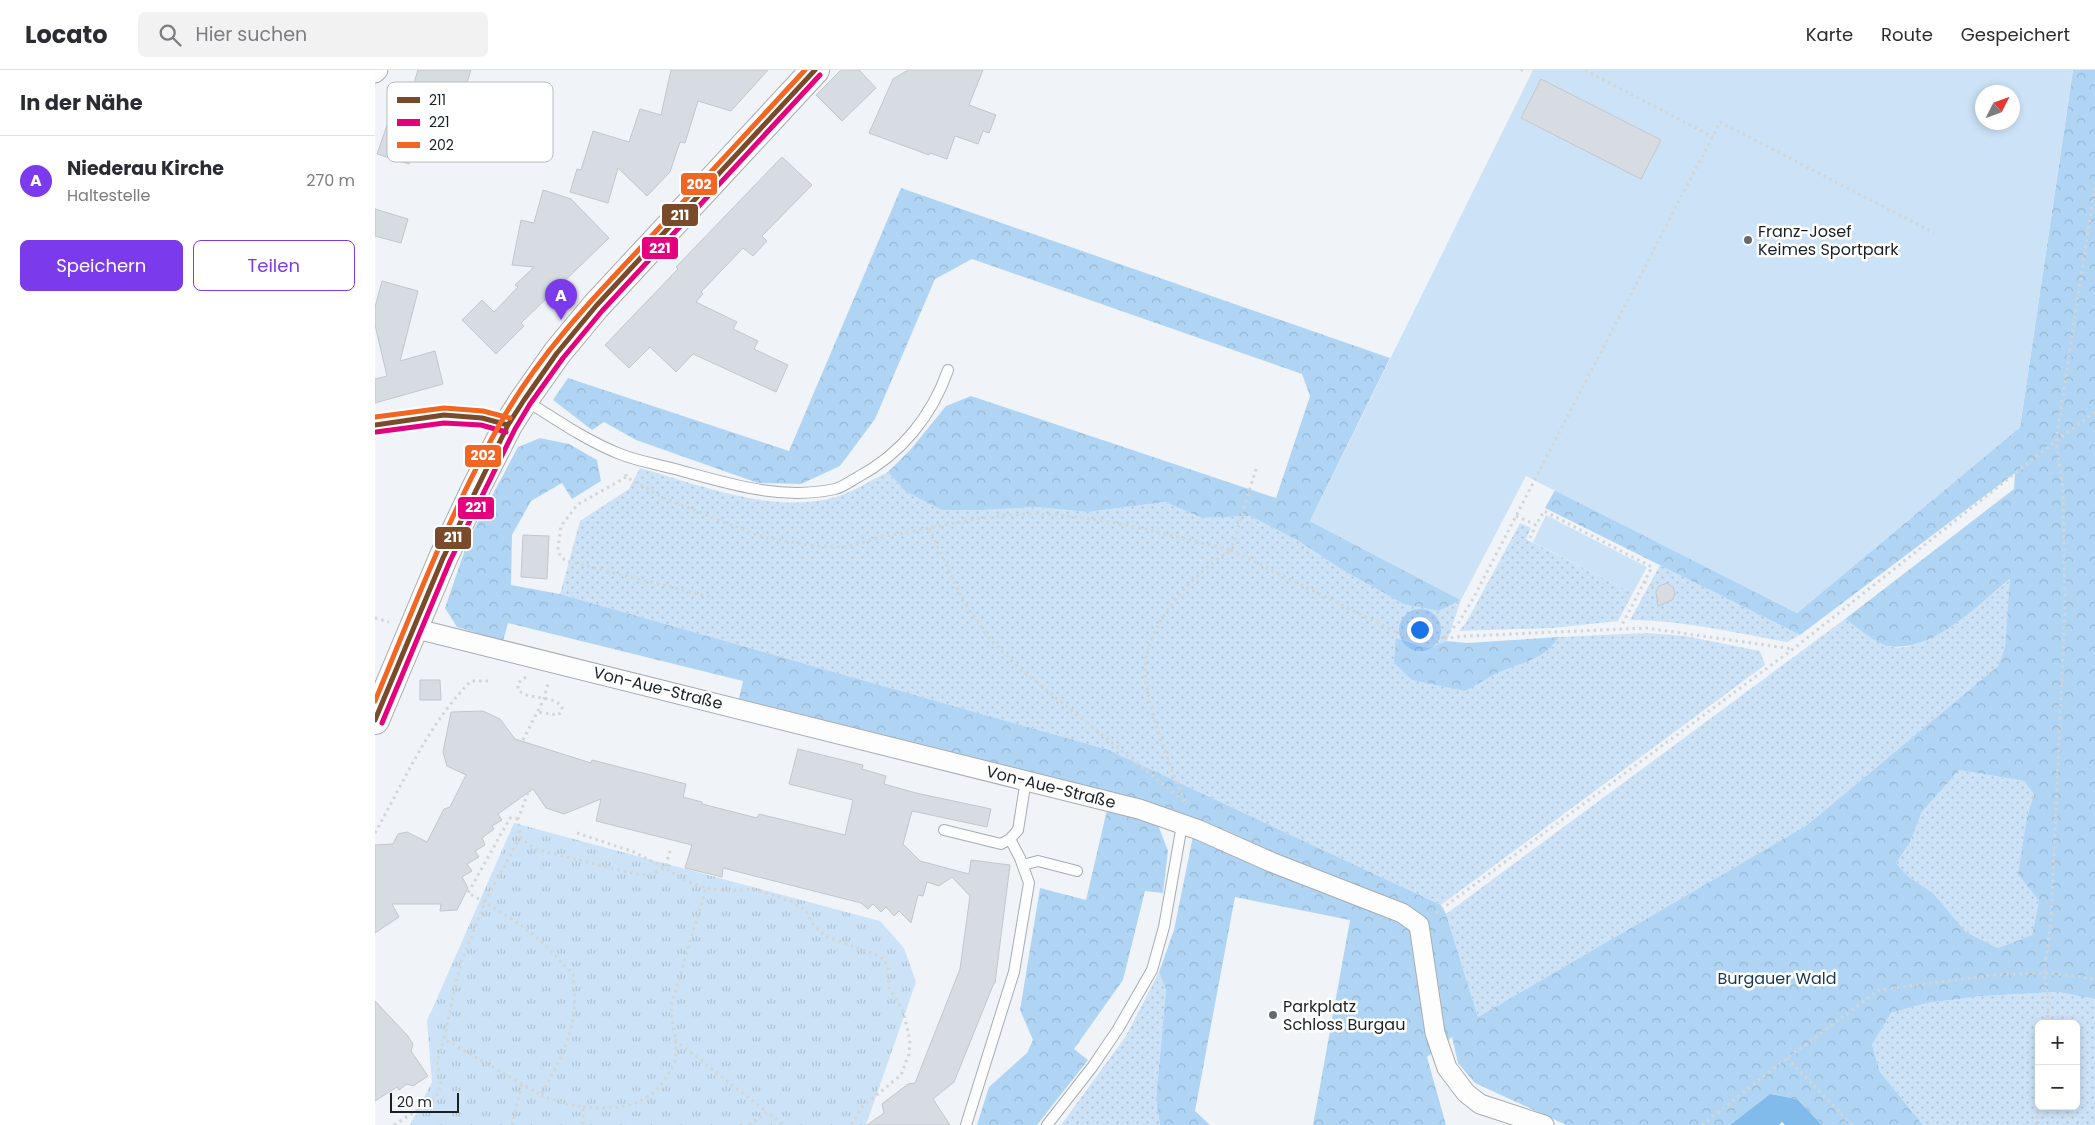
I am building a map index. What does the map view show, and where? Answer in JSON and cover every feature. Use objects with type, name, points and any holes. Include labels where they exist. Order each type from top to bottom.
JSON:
[{"type":"main road","points":[[375,720],[413,628],[477,486],[508,424],[524,400],[557,353],[595,306],[815,70]]},
{"type":"street","points":[[375,73],[378,70]]},
{"type":"street","points":[[375,425],[444,415],[482,418],[508,424]]},
{"type":"street","name":"Von-Aue-Straße","points":[[413,628],[1139,809],[1402,913],[1419,926]]},
{"type":"street","points":[[1419,926],[1435,1033],[1447,1068],[1466,1093],[1480,1104],[1544,1125]]},
{"type":"lane","points":[[524,400],[559,422],[621,454],[757,490],[803,493],[837,488],[873,469],[907,441],[936,400],[948,370]]},
{"type":"lane","points":[[944,830],[1001,844],[1010,839],[1018,830],[1026,780]]},
{"type":"lane","points":[[1047,1125],[1093,1066],[1118,1029],[1152,970],[1190,828]]},
{"type":"lane","points":[[966,1125],[1014,972],[1029,883],[1023,865],[1010,839]]},
{"type":"lane","points":[[1023,865],[1038,861],[1077,871]]},
{"type":"path","points":[[1585,70],[1713,137]]},
{"type":"path","points":[[1444,637],[1459,622],[1516,516],[1720,122],[1934,233]]},
{"type":"path","points":[[2047,1020],[2049,1003],[2044,973],[2051,920],[2065,607],[2063,487],[2055,441],[2095,185]]},
{"type":"path","points":[[1419,926],[1793,649],[2055,441],[2095,412]]},
{"type":"path","points":[[621,454],[626,477],[664,498],[762,537],[817,546],[847,547],[881,537],[984,517],[1045,515],[1089,518],[1231,550],[1400,634],[1429,640],[1444,637],[1621,627],[1686,632],[1793,649]]},
{"type":"path","points":[[1190,828],[1184,801],[1148,694],[1145,668],[1149,647],[1165,614],[1179,595],[1214,561],[1231,550],[1256,469]]},
{"type":"path","points":[[626,477],[577,505],[561,526],[558,548],[560,556],[566,561],[711,597]]},
{"type":"path","points":[[1530,538],[1544,511],[1652,567],[1621,627]]},
{"type":"path","points":[[1516,516],[1536,525]]},
{"type":"path","points":[[929,528],[963,601],[990,639],[1019,668],[1184,801]]},
{"type":"path","points":[[1644,582],[1655,588]]},
{"type":"path","points":[[533,678],[526,677],[521,680],[518,683],[518,690],[523,694],[559,704],[562,707],[562,711],[558,715],[537,712]]},
{"type":"path","points":[[523,740],[543,699],[547,684],[541,680]]},
{"type":"path","points":[[375,833],[433,729],[459,693],[471,681],[491,681]]},
{"type":"path","points":[[394,1125],[436,1098],[441,1083],[437,1061],[444,1039],[460,965],[485,902],[520,837],[518,819],[530,787]]},
{"type":"path","points":[[518,819],[510,818],[468,893],[513,920],[549,948],[573,975],[576,1006],[571,1031],[560,1059],[541,1095]]},
{"type":"path","points":[[577,833],[634,852],[686,881],[706,888],[726,891],[754,889],[791,901],[806,910],[812,922],[825,936],[880,956],[888,966],[889,987],[903,1011],[911,1040],[909,1054],[901,1075],[862,1107],[851,1125]]},
{"type":"path","points":[[520,837],[535,849],[635,874],[649,875],[665,868]]},
{"type":"path","points":[[665,868],[669,851]]},
{"type":"path","points":[[444,1039],[522,1082],[541,1095],[562,1103],[599,1108],[625,1106],[646,1100],[661,1086],[675,1061],[675,1040],[671,1021],[671,1006],[706,888]]},
{"type":"path","points":[[1702,1125],[1787,1058],[1879,990],[1993,974],[2044,973],[2077,976],[2095,980]]},
{"type":"path","points":[[675,1040],[784,1125]]},
{"type":"path","points":[[1787,1058],[1851,1125]]},
{"type":"path","points":[[512,1125],[522,1082]]},
{"type":"path","points":[[583,1107],[583,1125]]},
{"type":"path","points":[[2036,1125],[2038,1110]]},
{"type":"path","points":[[749,1125],[767,1112]]},
{"type":"green space","name":"Franz-Josef Keimes Sportpark","points":[[1533,70],[2073,70],[2020,427],[1797,613],[1526,476],[1461,600],[1310,521]]},
{"type":"green space","name":"Burgauer Wald","points":[[2073,70],[2095,70],[2095,999],[2058,992],[1982,996],[1927,1003],[1891,1013],[1872,1045],[1880,1072],[1923,1125],[1822,1125],[1797,1099],[1770,1094],[1730,1125],[1566,1125],[1475,1083],[1458,1063],[1452,1037],[1427,1057],[1446,1125],[1313,1125],[1350,920],[1235,897],[1195,1111],[1210,1125],[1160,1125],[1156,1100],[1166,989],[1159,972],[1174,930],[1196,821],[1142,802],[739,699],[743,681],[508,623],[503,641],[457,627],[445,608],[468,541],[518,447],[540,438],[569,444],[597,460],[601,481],[572,499],[562,483],[531,501],[512,535],[511,585],[560,594],[1109,750],[1441,905],[1446,914],[1478,1017],[1807,825],[1998,666],[2005,647],[2010,579],[1953,625],[1921,642],[1904,646],[1883,645],[1845,619],[2014,489],[2015,473],[1800,635],[1545,508],[1555,490],[1797,613],[2020,427]],"holes":[[[1959,770],[2024,781],[2034,794],[2027,817],[2018,874],[2039,901],[2032,935],[1998,948],[1966,932],[1933,893],[1909,877],[1896,863],[1909,844],[1922,812]]]},
{"type":"green space","points":[[901,188],[1390,358],[1310,521],[1461,600],[1439,611],[1404,604],[1341,569],[1297,540],[1250,516],[1202,518],[1165,502],[1088,512],[1036,507],[942,510],[905,491],[888,472],[911,449],[946,406],[971,396],[1276,498],[1310,396],[1302,374],[972,259],[935,279],[875,419],[840,466],[801,484],[758,483],[636,440],[604,422],[592,430],[553,400],[568,378],[789,451]]},
{"type":"green space","points":[[640,468],[737,496],[788,502],[812,502],[836,497],[888,472],[905,491],[983,510],[1036,507],[1088,512],[1165,502],[1202,518],[1250,516],[1297,540],[1341,569],[1439,611],[1461,600],[1447,641],[1428,648],[1396,638],[1465,691],[1496,674],[1540,656],[1559,637],[1647,633],[1685,636],[1760,651],[1765,665],[1441,905],[1109,750],[560,594],[580,521],[629,489]]},
{"type":"green space","points":[[1546,515],[1647,567],[1633,593],[1533,542]]},
{"type":"green space","points":[[1520,523],[1531,528],[1526,539],[1633,593],[1618,621],[1553,628],[1459,631],[1466,623]]},
{"type":"green space","points":[[1660,565],[1800,635],[1787,642],[1669,622],[1630,620]]},
{"type":"green space","points":[[2011,579],[2005,647],[1998,666],[1807,825],[1478,1017],[1446,914],[1845,619],[1885,645],[1899,648],[1916,644],[1933,637],[1951,626]]},
{"type":"green space","points":[[1559,637],[1540,656],[1496,674],[1465,691],[1412,680],[1394,663],[1396,638],[1428,648],[1447,641],[1467,643]]},
{"type":"green space","points":[[1959,770],[2024,781],[2034,794],[2027,817],[2019,874],[2039,901],[2032,935],[1998,948],[1966,932],[1933,893],[1909,877],[1896,863],[1909,844],[1922,812]]},
{"type":"green space","points":[[1107,810],[1138,817],[1158,825],[1168,851],[1163,893],[1145,891],[1123,980],[1074,1049],[1088,1060],[1037,1125],[977,1125],[989,1087],[1027,1053],[1033,1040],[1020,1010],[1040,888],[1086,900]]},
{"type":"green space","points":[[514,823],[880,921],[904,948],[916,982],[866,1125],[410,1125],[432,1082],[427,1021]]},
{"type":"green space","points":[[1159,972],[1166,988],[1156,1100],[1160,1125],[1061,1125],[1126,1036]]},
{"type":"green space","points":[[2058,992],[2095,999],[2095,1125],[1923,1125],[1880,1072],[1872,1045],[1891,1013],[1927,1003],[1982,996]]},
{"type":"shaded area","points":[[1770,1094],[1797,1099],[1822,1125],[1785,1125],[1782,1122],[1779,1125],[1730,1125]]},
{"type":"building","points":[[418,70],[471,70],[467,82],[414,82]]},
{"type":"building","points":[[671,70],[768,70],[731,111],[698,101],[685,143],[680,142],[670,172],[647,196],[618,168],[608,203],[570,192],[577,169],[581,170],[593,131],[629,142],[640,109],[661,115]]},
{"type":"building","points":[[841,70],[859,70],[876,88],[842,121],[816,95]]},
{"type":"building","points":[[908,70],[983,70],[969,105],[996,115],[989,133],[983,131],[978,144],[955,136],[947,159],[930,153],[929,155],[869,133],[893,79]]},
{"type":"building","points":[[1541,79],[1661,140],[1641,179],[1521,118]]},
{"type":"building","points":[[387,125],[387,157],[377,154]]},
{"type":"building","points":[[782,157],[812,185],[762,236],[767,241],[753,256],[743,248],[701,292],[703,294],[696,302],[737,322],[733,329],[758,341],[754,349],[788,365],[776,392],[693,354],[676,372],[650,347],[629,368],[605,345],[678,269],[676,267]]},
{"type":"building","points":[[543,190],[571,199],[609,238],[521,323],[524,326],[496,354],[462,320],[482,300],[494,312],[518,287],[515,285],[534,267],[512,265],[521,220],[534,223]]},
{"type":"building","points":[[375,209],[408,219],[401,243],[375,236]]},
{"type":"building","points":[[382,281],[418,291],[400,361],[435,351],[443,384],[375,403],[375,379],[387,376],[375,325],[375,307]]},
{"type":"building","points":[[523,535],[549,536],[547,579],[521,577]]},
{"type":"building","points":[[1667,583],[1673,587],[1675,594],[1672,600],[1658,606],[1656,592],[1659,586]]},
{"type":"building","points":[[420,680],[440,680],[441,700],[420,700]]},
{"type":"building","points":[[483,711],[500,719],[515,739],[591,763],[592,760],[686,784],[683,797],[702,802],[702,804],[757,818],[759,814],[845,835],[853,800],[789,784],[798,749],[863,765],[862,769],[886,776],[884,784],[991,809],[987,827],[912,811],[903,844],[920,861],[969,874],[971,860],[1010,865],[995,983],[954,1082],[933,1099],[950,1125],[867,1125],[884,1113],[882,1104],[908,1084],[915,1083],[960,969],[970,896],[952,877],[939,886],[927,882],[923,896],[918,895],[911,923],[899,911],[894,916],[886,907],[881,912],[873,904],[868,909],[861,903],[723,868],[722,877],[685,868],[692,845],[596,821],[601,799],[564,814],[546,808],[533,789],[498,814],[502,820],[492,826],[494,829],[482,838],[485,845],[475,851],[479,857],[467,864],[472,871],[462,877],[468,888],[457,910],[440,911],[441,904],[392,904],[399,917],[375,933],[375,845],[393,844],[398,834],[407,832],[427,842],[444,809],[450,807],[466,775],[447,766],[443,752],[451,712]]},
{"type":"building","points":[[375,1001],[407,1035],[413,1044],[411,1051],[428,1076],[413,1086],[407,1084],[399,1090],[397,1087],[375,1101]]},
{"type":"transit line","name":"202","points":[[375,701],[449,524],[501,422],[532,373],[568,327],[805,70]]},
{"type":"transit line","name":"211","points":[[375,720],[443,558],[508,425],[524,400],[557,353],[596,306],[815,70]]},
{"type":"transit line","name":"221","points":[[382,723],[450,561],[515,429],[530,404],[563,358],[602,311],[820,75]]},
{"type":"transit line","name":"202","points":[[375,417],[444,408],[483,411],[510,418]]},
{"type":"transit line","name":"211","points":[[375,425],[444,415],[482,418],[508,425]]},
{"type":"transit line","name":"221","points":[[376,432],[444,423],[481,425],[506,432]]},
{"type":"place","name":"Franz-Josef Keimes Sportpark","points":[[1748,240]]},
{"type":"place","name":"Niederau Kirche","points":[[561,320]]},
{"type":"place","name":"Parkplatz Schloss Burgau","points":[[1273,1015]]}]
